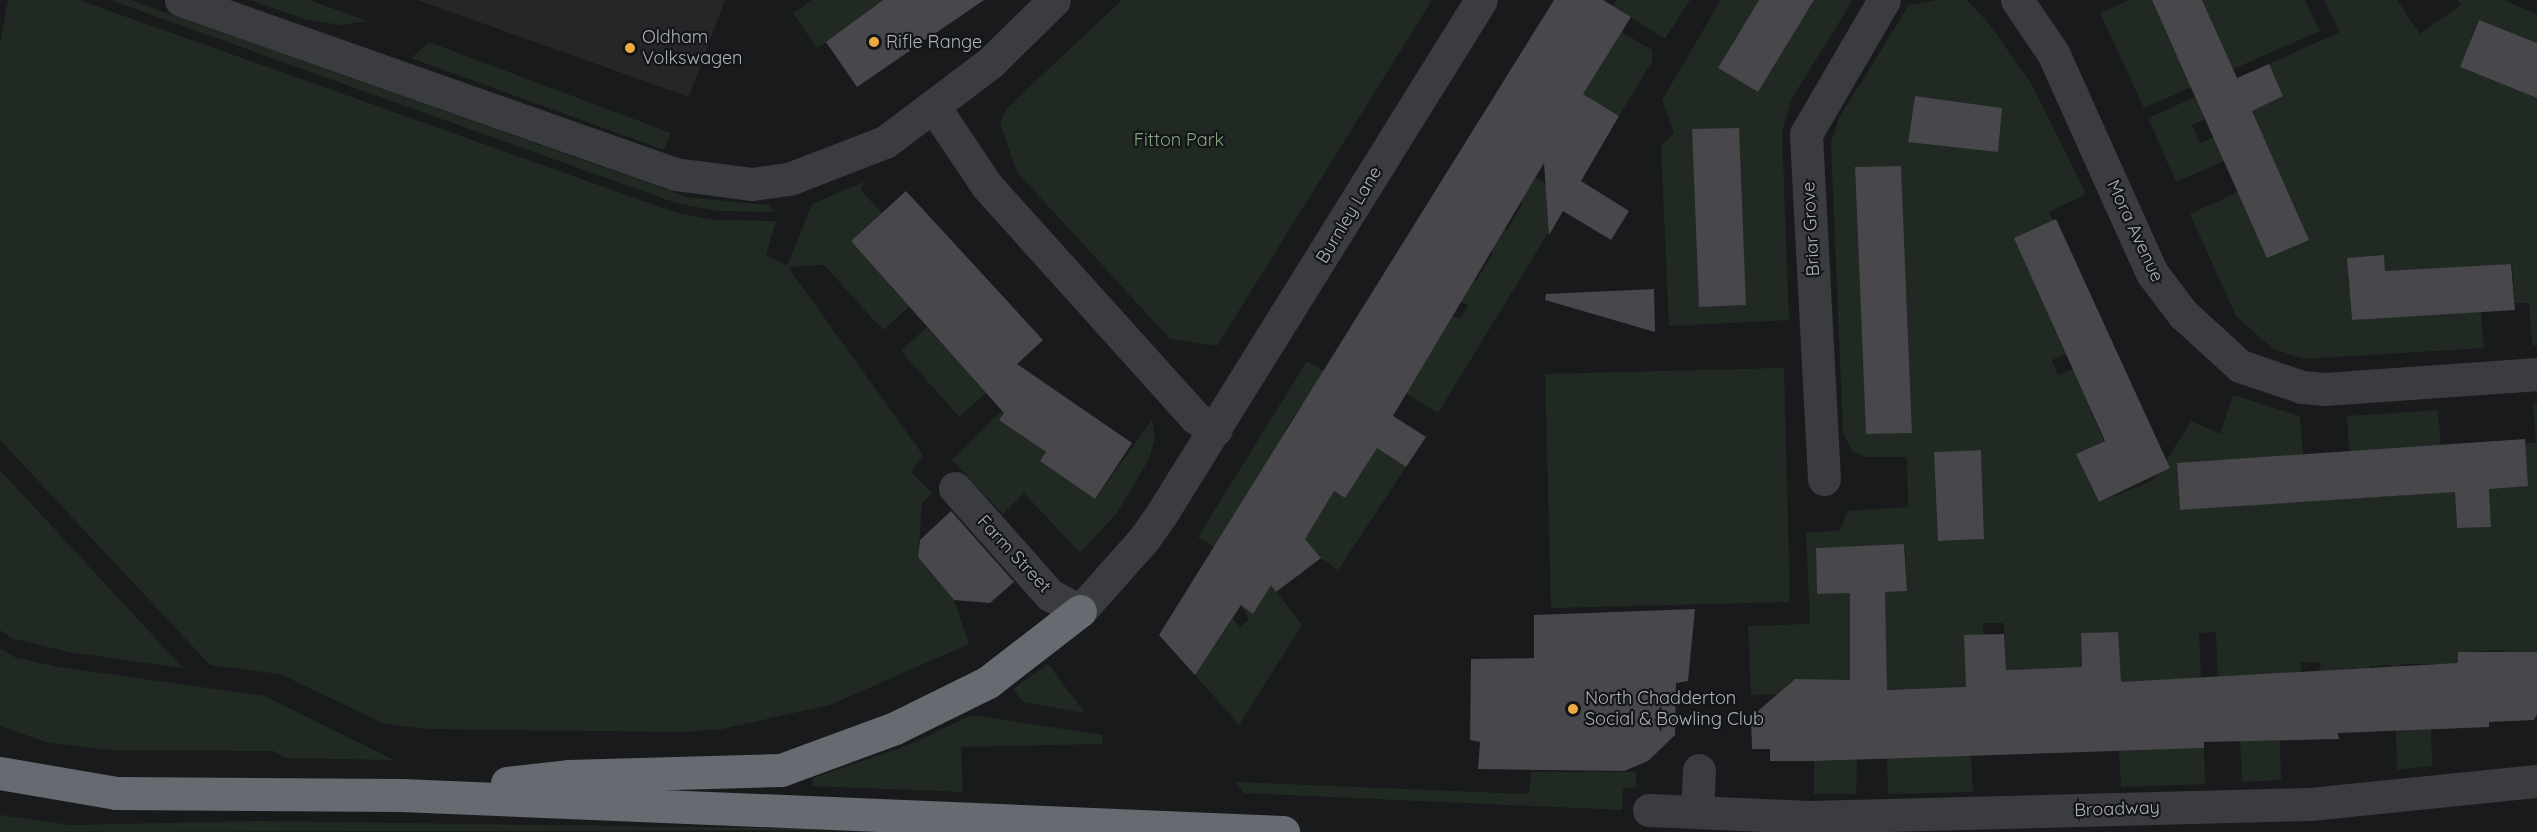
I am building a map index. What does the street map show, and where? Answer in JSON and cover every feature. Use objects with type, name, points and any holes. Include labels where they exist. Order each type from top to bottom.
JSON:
[{"type":"highway","points":[[401,795],[568,776],[781,770],[895,728],[988,682],[1080,611]]},
{"type":"highway","points":[[0,773],[116,793],[401,795],[1283,832]]},
{"type":"street","points":[[181,0],[675,174],[752,184],[789,179],[877,147],[934,107],[991,62],[1054,0]]},
{"type":"street","name":"Burnley Lane","points":[[1080,611],[1144,539],[1216,430],[1481,0]]},
{"type":"street","name":"Briar Grove","points":[[1824,480],[1806,134],[1884,0]]},
{"type":"street","name":"Mora Avenue","points":[[2017,0],[2053,53],[2152,273],[2183,314],[2240,366],[2302,387],[2324,388],[2537,374]]},
{"type":"street","points":[[934,107],[987,186],[1196,418],[1216,430]]},
{"type":"street","name":"Farm Street","points":[[955,488],[1050,595],[1080,611]]},
{"type":"street","points":[[1697,811],[1699,770]]},
{"type":"street","name":"Broadway","points":[[1649,810],[1809,817],[2310,804],[2537,781]]},
{"type":"shaded area","name":"Oldham Volkswagen","points":[[417,0],[725,0],[689,97]]},
{"type":"green space","points":[[8,0],[79,0],[674,212],[712,220],[776,221],[766,255],[787,266],[812,204],[864,182],[861,191],[882,213],[851,241],[864,255],[901,275],[890,286],[903,300],[915,290],[921,296],[883,330],[824,265],[788,267],[923,455],[911,472],[932,493],[922,503],[918,557],[954,600],[969,644],[830,705],[722,729],[684,732],[430,729],[385,724],[280,674],[210,665],[0,440],[0,44]]},
{"type":"green space","points":[[110,0],[130,0],[687,197],[768,205],[775,212],[718,211],[676,203]]},
{"type":"green space","points":[[250,0],[309,0],[368,21],[340,25],[304,19]]},
{"type":"green space","points":[[812,0],[883,0],[864,13],[875,28],[852,25],[817,48],[793,13]]},
{"type":"green space","name":"Fitton Park","points":[[1122,0],[1432,0],[1217,346],[1170,339],[1017,172],[1000,123],[1006,109]]},
{"type":"green space","points":[[1617,0],[1690,0],[1665,39],[1613,6]]},
{"type":"green space","points":[[1721,0],[1759,0],[1718,68],[1758,92],[1814,0],[1853,0],[1792,98],[1782,132],[1789,320],[1669,326],[1661,146],[1674,133],[1662,100]],"holes":[[[1692,129],[1744,261],[1746,305],[1699,307]]]},
{"type":"green space","points":[[1935,0],[1967,0],[1989,24],[2031,83],[2086,194],[2049,212],[2053,220],[2051,322],[2066,354],[2052,360],[2058,375],[2073,369],[2129,389],[2089,407],[2104,441],[2076,454],[2099,502],[2154,480],[2191,421],[2220,434],[2233,395],[2300,416],[2303,456],[2268,458],[2272,504],[2343,499],[2350,464],[2347,416],[2438,410],[2441,448],[2453,448],[2457,528],[2491,527],[2489,489],[2525,443],[2536,443],[2533,404],[2537,404],[2537,652],[2529,652],[2506,672],[2505,650],[2459,652],[2459,674],[2434,664],[2400,664],[2392,680],[2391,665],[2370,666],[2370,672],[2351,667],[2351,691],[2321,698],[2320,662],[2301,662],[2301,685],[2233,675],[2233,699],[2218,700],[2216,632],[2199,633],[2201,679],[2117,701],[2118,632],[2081,633],[2082,670],[2017,669],[2018,683],[2006,671],[2004,623],[1983,623],[1983,635],[1966,673],[1966,689],[1908,699],[1907,689],[1885,690],[1869,647],[1850,647],[1850,694],[1795,679],[1788,685],[1788,694],[1751,695],[1748,626],[1810,624],[1806,532],[1839,531],[1848,511],[1908,507],[1907,457],[1865,457],[1852,451],[1843,433],[1831,143],[1839,118],[1909,5]],"holes":[[[1915,96],[2002,108],[1908,140]],[[1901,167],[1912,432],[1866,434],[1855,168]],[[1981,450],[1984,539],[1938,541],[1934,452]],[[2360,453],[2435,493],[2364,498]],[[2247,460],[2249,506],[2180,510],[2177,464]],[[1905,545],[1907,591],[1817,594],[1816,548]]]},
{"type":"green space","points":[[2129,0],[2152,0],[2178,58],[2220,40],[2202,0],[2305,0],[2320,31],[2144,108],[2100,13]]},
{"type":"green space","points":[[2324,0],[2397,0],[2420,34],[2461,5],[2458,0],[2503,0],[2537,14],[2537,43],[2478,21],[2460,67],[2537,98],[2537,345],[2532,345],[2529,303],[2515,303],[2512,264],[2442,269],[2481,312],[2484,348],[2304,359],[2273,349],[2236,316],[2190,214],[2238,192],[2308,240],[2252,111],[2283,96],[2269,64],[2340,32]],"holes":[[[2366,272],[2425,314],[2352,320],[2348,274]]]},
{"type":"green space","points":[[1617,29],[1652,50],[1652,61],[1619,116],[1574,88],[1578,63],[1596,74],[1607,56],[1605,44]]},
{"type":"green space","points":[[429,42],[671,133],[664,150],[411,58]]},
{"type":"green space","points":[[2195,97],[2205,119],[2192,125],[2200,143],[2214,137],[2224,161],[2176,182],[2148,118]]},
{"type":"green space","points":[[1589,116],[1611,130],[1438,413],[1389,383],[1423,365],[1453,316],[1460,319],[1468,306],[1445,291],[1458,270],[1476,281],[1493,253],[1477,243],[1490,221],[1507,230],[1523,203],[1506,193],[1521,169],[1547,185]]},
{"type":"green space","points":[[927,327],[939,341],[953,330],[986,367],[973,379],[986,393],[959,417],[901,351]]},
{"type":"green space","points":[[1307,361],[1405,423],[1385,453],[1406,467],[1338,570],[1321,558],[1302,535],[1287,547],[1304,571],[1297,577],[1293,573],[1274,589],[1302,625],[1239,725],[1195,675],[1233,618],[1240,627],[1249,619],[1241,605],[1253,614],[1263,597],[1216,548],[1198,537]],"holes":[[[1302,404],[1374,451],[1345,498],[1334,491],[1285,430]]]},
{"type":"green space","points":[[1784,368],[1790,602],[1551,608],[1545,374]]},
{"type":"green space","points":[[1013,399],[999,420],[1046,452],[1040,461],[1095,499],[1152,420],[1155,438],[1149,459],[1117,513],[1080,553],[1024,493],[1003,514],[952,460]]},
{"type":"green space","points":[[0,470],[183,668],[69,652],[11,638],[0,630]]},
{"type":"green space","points":[[0,648],[14,657],[58,667],[265,696],[394,760],[284,758],[274,751],[110,750],[49,743],[0,726]]},
{"type":"green space","points":[[1048,664],[1085,713],[1023,702],[1013,689]]},
{"type":"green space","points":[[972,715],[1103,735],[1102,744],[961,747],[963,792],[812,786],[813,778],[906,746]]},
{"type":"green space","points":[[2431,729],[2432,766],[2397,770],[2396,730]]},
{"type":"green space","points":[[2240,741],[2280,741],[2281,780],[2242,782]]},
{"type":"green space","points":[[2204,748],[2205,784],[2121,787],[2119,751]]},
{"type":"green space","points":[[1971,755],[1973,792],[1888,794],[1887,757]]},
{"type":"green space","points":[[1857,760],[1856,794],[1814,794],[1814,761]]},
{"type":"green space","points":[[1531,772],[1636,772],[1636,787],[1623,788],[1622,810],[1244,793],[1235,782],[1529,794]]},
{"type":"green space","points":[[0,815],[70,825],[260,821],[905,830],[0,832]]},
{"type":"building","name":"Rifle Range","points":[[883,0],[984,0],[857,87],[826,42]]},
{"type":"building","points":[[1554,0],[1603,0],[1631,17],[1583,94],[1619,116],[1581,181],[1629,211],[1611,240],[1563,211],[1549,235],[1544,163],[1393,416],[1426,437],[1406,467],[1377,448],[1345,498],[1334,491],[1305,539],[1321,558],[1276,592],[1271,585],[1253,614],[1241,605],[1195,675],[1159,635]]},
{"type":"building","points":[[1759,0],[1814,0],[1758,92],[1718,68]]},
{"type":"building","points":[[2152,0],[2202,0],[2237,78],[2269,64],[2283,96],[2252,111],[2309,240],[2267,258]]},
{"type":"building","points":[[2479,20],[2537,43],[2537,98],[2460,67]]},
{"type":"building","points":[[1915,96],[2002,108],[1998,152],[1908,142]]},
{"type":"building","points":[[1739,128],[1746,305],[1699,307],[1692,129]]},
{"type":"building","points":[[1901,166],[1912,433],[1866,434],[1855,167]]},
{"type":"building","points":[[906,191],[1043,340],[1017,364],[1132,443],[1095,499],[1040,461],[1046,452],[999,420],[1004,413],[851,241]]},
{"type":"building","points":[[2056,219],[2170,468],[2099,502],[2076,454],[2105,441],[2014,238]]},
{"type":"building","points":[[2384,255],[2385,271],[2511,264],[2515,310],[2352,320],[2347,258]]},
{"type":"building","points":[[1654,289],[1655,332],[1545,300],[1546,294]]},
{"type":"building","points":[[2525,439],[2528,486],[2489,489],[2491,527],[2457,528],[2455,492],[2180,510],[2177,463]]},
{"type":"building","points":[[1981,450],[1984,539],[1938,541],[1934,452]]},
{"type":"building","points":[[951,511],[1014,582],[990,603],[954,600],[918,557],[920,540]]},
{"type":"building","points":[[1904,544],[1907,591],[1885,592],[1887,690],[1966,687],[1964,635],[2004,634],[2006,670],[2082,667],[2081,633],[2118,632],[2121,682],[2458,663],[2458,652],[2537,652],[2537,714],[2534,720],[2489,722],[2489,727],[2338,733],[2339,739],[2204,742],[2204,748],[1814,761],[1770,761],[1770,749],[1752,749],[1751,717],[1795,679],[1850,680],[1850,593],[1817,594],[1816,548]]},
{"type":"building","name":"North Chadderton Social & Bowling Club","points":[[1695,609],[1688,681],[1676,683],[1675,735],[1648,761],[1624,771],[1478,769],[1480,742],[1470,740],[1471,659],[1534,658],[1534,615]]},
{"type":"place","name":"Rifle Range","points":[[874,42]]},
{"type":"place","name":"Oldham Volkswagen","points":[[630,48]]},
{"type":"place","name":"North Chadderton Social & Bowling Club","points":[[1573,709]]}]
